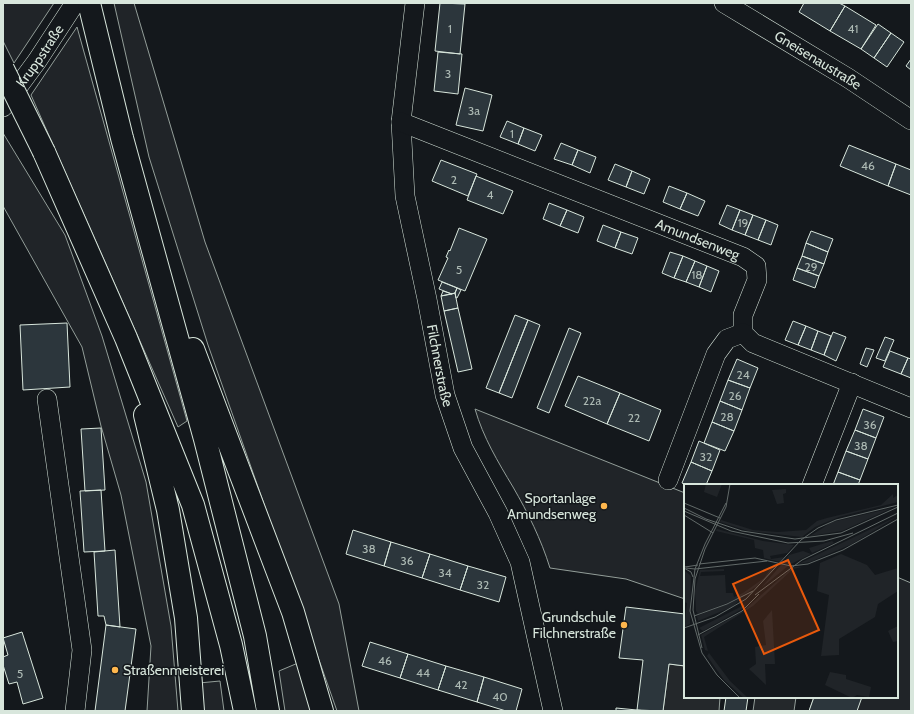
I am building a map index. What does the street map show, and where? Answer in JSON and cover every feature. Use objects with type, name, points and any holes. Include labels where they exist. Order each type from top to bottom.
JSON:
[{"type":"highway","points":[[85,8],[203,432],[251,621],[268,711]]},
{"type":"highway","points":[[3,69],[44,152],[126,338],[193,505],[231,645],[245,711]]},
{"type":"highway","points":[[146,227],[293,612],[322,711]]},
{"type":"highway","points":[[126,338],[168,510],[186,618],[193,711]]},
{"type":"street","name":"Filchnerstraße","points":[[415,3],[401,122],[405,196],[427,299],[444,395],[463,448],[498,513],[520,562],[553,711]]},
{"type":"street","name":"Gneisenaustraße","points":[[724,3],[848,78],[911,120]]},
{"type":"street","name":"Kruppstraße","points":[[3,107],[37,61],[85,8]]},
{"type":"street","name":"Amundsenweg","points":[[401,122],[743,257],[756,266],[757,280],[743,315],[743,333]]},
{"type":"street","points":[[668,480],[716,354],[727,339],[743,333],[753,343],[911,408]]},
{"type":"street","points":[[812,484],[852,383]]},
{"type":"street","points":[[47,399],[82,650],[75,711]]},
{"type":"shaded area","points":[[3,3],[54,3],[14,63],[3,41]]},
{"type":"shaded area","points":[[114,3],[134,3],[205,242],[339,604],[359,711],[337,711],[208,345],[149,157]]},
{"type":"shaded area","points":[[77,27],[187,421],[178,427],[31,95]]},
{"type":"shaded area","points":[[3,133],[65,235],[102,336],[146,482],[171,626],[178,711],[147,711],[151,646],[121,495],[101,426],[82,347],[3,206]]},
{"type":"shaded area","name":"Sportanlage Amundsenweg","points":[[475,409],[684,493],[684,599],[626,579],[550,568],[534,526],[491,449]]},
{"type":"shaded area","points":[[898,577],[911,583],[911,711],[809,711],[814,698],[898,698]]},
{"type":"shaded area","points":[[298,663],[314,711],[285,711],[279,671]]},
{"type":"shaded area","points":[[669,664],[684,666],[684,698],[720,698],[719,711],[663,711]]},
{"type":"shaded area","points":[[220,681],[224,711],[200,711],[199,683]]},
{"type":"shaded area","points":[[755,698],[796,698],[794,711],[753,711]]},
{"type":"building","points":[[440,3],[465,4],[460,54],[435,51]]},
{"type":"building","points":[[804,3],[839,3],[845,6],[830,31],[799,12]]},
{"type":"building","points":[[845,6],[876,25],[861,49],[830,31]]},
{"type":"building","points":[[878,24],[891,33],[874,58],[861,49]]},
{"type":"building","points":[[891,33],[904,42],[887,67],[874,58]]},
{"type":"building","points":[[438,52],[462,54],[458,94],[434,91]]},
{"type":"building","points":[[911,59],[911,70],[906,66]]},
{"type":"building","points":[[465,88],[492,95],[483,131],[456,125]]},
{"type":"building","points":[[507,121],[524,128],[518,144],[500,137]]},
{"type":"building","points":[[524,128],[542,135],[535,151],[518,144]]},
{"type":"building","points":[[561,143],[578,150],[572,165],[554,159]]},
{"type":"building","points":[[849,145],[896,164],[888,186],[840,166]]},
{"type":"building","points":[[578,150],[596,157],[590,173],[572,165]]},
{"type":"building","points":[[441,160],[477,174],[468,196],[432,181]]},
{"type":"building","points":[[615,164],[632,171],[626,187],[608,180]]},
{"type":"building","points":[[896,164],[911,170],[911,195],[888,186]]},
{"type":"building","points":[[632,171],[650,179],[644,194],[626,187]]},
{"type":"building","points":[[476,176],[513,191],[503,214],[467,200]]},
{"type":"building","points":[[669,186],[687,193],[680,209],[663,202]]},
{"type":"building","points":[[687,193],[705,201],[698,216],[680,209]]},
{"type":"building","points":[[549,203],[567,210],[560,226],[543,219]]},
{"type":"building","points":[[727,205],[740,210],[732,230],[719,224]]},
{"type":"building","points":[[567,210],[584,217],[578,233],[560,226]]},
{"type":"building","points":[[740,210],[753,215],[745,235],[732,230]]},
{"type":"building","points":[[753,215],[766,220],[758,240],[745,235]]},
{"type":"building","points":[[766,220],[778,225],[771,245],[758,240]]},
{"type":"building","points":[[603,225],[621,232],[615,248],[597,241]]},
{"type":"building","points":[[459,228],[487,239],[465,291],[438,280]]},
{"type":"building","points":[[811,231],[833,239],[828,252],[806,243]]},
{"type":"building","points":[[621,232],[638,238],[632,254],[615,248]]},
{"type":"building","points":[[806,243],[828,252],[824,264],[802,256]]},
{"type":"building","points":[[670,252],[683,256],[674,278],[662,273]]},
{"type":"building","points":[[683,256],[695,261],[686,282],[674,278]]},
{"type":"building","points":[[802,256],[824,264],[819,276],[797,268]]},
{"type":"building","points":[[695,261],[707,266],[699,287],[686,282]]},
{"type":"building","points":[[707,266],[719,271],[711,292],[699,287]]},
{"type":"building","points":[[797,268],[819,276],[815,288],[793,280]]},
{"type":"building","points":[[442,282],[457,288],[455,293],[452,294],[439,289]]},
{"type":"building","points":[[457,288],[461,290],[456,298],[455,293]]},
{"type":"building","points":[[443,291],[452,294],[441,296]]},
{"type":"building","points":[[455,293],[458,308],[444,311],[441,296]]},
{"type":"building","points":[[458,308],[472,369],[458,372],[444,311]]},
{"type":"building","points":[[515,315],[528,320],[499,393],[486,388]]},
{"type":"building","points":[[528,320],[540,325],[512,398],[499,393]]},
{"type":"building","points":[[793,321],[806,326],[798,345],[785,340]]},
{"type":"building","points":[[67,323],[70,387],[23,390],[20,325]]},
{"type":"building","points":[[806,326],[818,331],[811,350],[798,345]]},
{"type":"building","points":[[569,328],[581,333],[549,413],[537,408]]},
{"type":"building","points":[[818,331],[831,336],[824,355],[811,350]]},
{"type":"building","points":[[833,332],[846,337],[836,361],[824,355]]},
{"type":"building","points":[[885,337],[894,340],[885,361],[876,358]]},
{"type":"building","points":[[866,348],[874,350],[867,367],[860,364]]},
{"type":"building","points":[[890,351],[908,358],[901,374],[883,367]]},
{"type":"building","points":[[908,358],[911,359],[911,378],[901,374]]},
{"type":"building","points":[[737,359],[758,368],[750,388],[728,380]]},
{"type":"building","points":[[578,376],[620,393],[607,424],[565,406]]},
{"type":"building","points":[[728,380],[750,388],[742,410],[720,401]]},
{"type":"building","points":[[620,393],[661,410],[649,441],[607,424]]},
{"type":"building","points":[[720,401],[742,410],[734,431],[712,422]]},
{"type":"building","points":[[863,409],[884,417],[876,438],[855,430]]},
{"type":"building","points":[[712,422],[734,431],[725,451],[704,443]]},
{"type":"building","points":[[101,428],[105,490],[85,491],[81,429]]},
{"type":"building","points":[[855,430],[876,438],[868,459],[846,451]]},
{"type":"building","points":[[699,441],[720,450],[712,471],[691,462]]},
{"type":"building","points":[[846,451],[868,459],[860,480],[838,472]]},
{"type":"building","points":[[691,462],[712,471],[706,484],[682,483]]},
{"type":"building","points":[[838,472],[860,480],[858,484],[833,484]]},
{"type":"building","points":[[101,490],[105,551],[84,552],[80,491]]},
{"type":"building","points":[[353,530],[391,542],[384,566],[346,554]]},
{"type":"building","points":[[391,542],[430,554],[422,578],[384,566]]},
{"type":"building","points":[[115,550],[120,627],[106,625],[104,616],[98,616],[94,552]]},
{"type":"building","points":[[430,554],[468,566],[460,590],[422,578]]},
{"type":"building","points":[[468,566],[506,577],[499,602],[460,590]]},
{"type":"building","points":[[626,607],[684,614],[684,666],[669,664],[663,711],[637,710],[643,660],[619,658]]},
{"type":"building","name":"Straßenmeisterei","points":[[106,625],[136,629],[125,711],[95,711]]},
{"type":"building","points":[[22,632],[43,698],[23,704],[17,682],[9,684],[3,665],[3,657],[8,655],[3,638]]},
{"type":"building","points":[[370,642],[408,654],[400,678],[362,666]]},
{"type":"building","points":[[408,654],[446,666],[438,690],[400,678]]},
{"type":"building","points":[[446,666],[484,677],[477,702],[438,690]]},
{"type":"building","points":[[484,677],[522,689],[516,711],[506,711],[477,702]]},
{"type":"building","points":[[726,698],[748,698],[746,711],[724,711]]},
{"type":"building","points":[[814,698],[862,698],[857,711],[809,711]]},
{"type":"building","points":[[616,708],[637,710],[646,711],[616,711]]},
{"type":"place","name":"Sportanlage Amundsenweg","points":[[604,506]]},
{"type":"place","name":"Grundschule Filchnerstraße","points":[[624,625]]},
{"type":"place","name":"Straßenmeisterei","points":[[115,670]]}]
